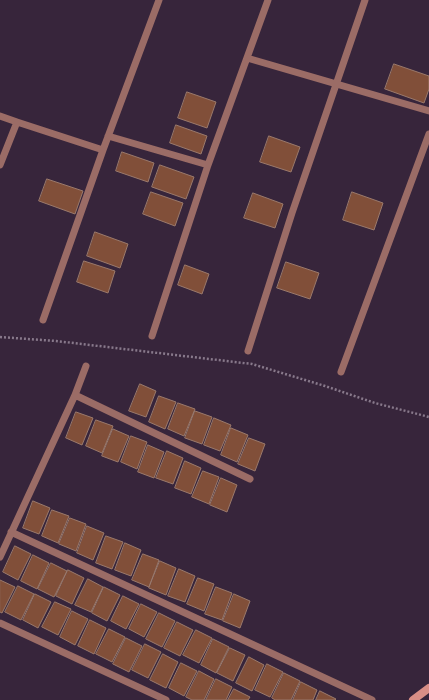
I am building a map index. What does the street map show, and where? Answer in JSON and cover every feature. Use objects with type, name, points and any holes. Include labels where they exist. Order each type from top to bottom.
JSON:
[{"type":"street","points":[[413,700],[429,688]]},
{"type":"lane","points":[[43,320],[108,136],[159,0]]},
{"type":"lane","points":[[152,336],[208,165],[268,0]]},
{"type":"lane","points":[[248,351],[365,0]]},
{"type":"lane","points":[[247,58],[429,111]]},
{"type":"lane","points":[[0,116],[103,150]]},
{"type":"lane","points":[[0,165],[16,122]]},
{"type":"lane","points":[[342,372],[429,134]]},
{"type":"lane","points":[[108,136],[208,165]]},
{"type":"lane","points":[[0,557],[75,395],[86,366]]},
{"type":"lane","points":[[75,395],[250,479]]},
{"type":"lane","points":[[11,532],[372,700]]},
{"type":"lane","points":[[0,623],[166,700]]},
{"type":"path","points":[[0,337],[88,345],[252,364],[325,386],[374,403],[429,417]]},
{"type":"building","points":[[394,64],[429,76],[429,89],[424,103],[385,89]]},
{"type":"building","points":[[187,92],[216,102],[207,128],[178,118]]},
{"type":"building","points":[[176,125],[207,136],[201,154],[170,143]]},
{"type":"building","points":[[269,136],[300,147],[291,172],[260,162]]},
{"type":"building","points":[[122,152],[154,163],[148,182],[116,171]]},
{"type":"building","points":[[160,165],[194,177],[186,199],[152,187]]},
{"type":"building","points":[[47,179],[83,191],[75,214],[39,201]]},
{"type":"building","points":[[151,192],[183,203],[175,226],[143,214]]},
{"type":"building","points":[[352,192],[383,203],[374,230],[343,220]]},
{"type":"building","points":[[253,193],[283,204],[275,228],[244,218]]},
{"type":"building","points":[[95,232],[128,244],[120,268],[87,256]]},
{"type":"building","points":[[84,261],[115,271],[108,293],[77,282]]},
{"type":"building","points":[[286,262],[319,273],[310,299],[277,288]]},
{"type":"building","points":[[185,265],[209,274],[202,294],[178,285]]},
{"type":"building","points":[[140,384],[156,391],[146,417],[129,411]]},
{"type":"building","points":[[159,396],[176,402],[165,429],[149,422]]},
{"type":"building","points":[[178,403],[195,409],[184,436],[168,429]]},
{"type":"building","points":[[195,411],[212,417],[202,444],[185,438]]},
{"type":"building","points":[[76,412],[93,418],[82,445],[66,438]]},
{"type":"building","points":[[214,418],[231,425],[220,451],[204,445]]},
{"type":"building","points":[[96,420],[113,426],[102,453],[86,446]]},
{"type":"building","points":[[231,428],[248,435],[237,462],[221,455]]},
{"type":"building","points":[[113,429],[129,436],[118,462],[102,456]]},
{"type":"building","points":[[131,436],[147,442],[137,469],[121,462]]},
{"type":"building","points":[[249,438],[265,444],[255,471],[238,464]]},
{"type":"building","points":[[148,445],[164,452],[154,478],[138,472]]},
{"type":"building","points":[[167,451],[183,458],[173,484],[156,478]]},
{"type":"building","points":[[185,461],[201,468],[191,494],[175,488]]},
{"type":"building","points":[[203,471],[219,477],[209,504],[192,497]]},
{"type":"building","points":[[221,478],[237,485],[227,512],[210,505]]},
{"type":"building","points":[[33,501],[50,508],[39,534],[23,528]]},
{"type":"building","points":[[52,510],[69,516],[58,543],[42,536]]},
{"type":"building","points":[[70,518],[86,524],[76,551],[59,544]]},
{"type":"building","points":[[87,526],[104,533],[93,560],[77,553]]},
{"type":"building","points":[[106,536],[123,542],[112,569],[96,563]]},
{"type":"building","points":[[125,543],[141,550],[131,576],[115,570]]},
{"type":"building","points":[[15,546],[31,554],[18,580],[3,572]]},
{"type":"building","points":[[143,554],[159,560],[149,587],[132,580]]},
{"type":"building","points":[[33,555],[49,563],[37,589],[21,581]]},
{"type":"building","points":[[160,561],[176,568],[166,595],[149,588]]},
{"type":"building","points":[[51,563],[67,571],[54,597],[38,589]]},
{"type":"building","points":[[179,569],[195,576],[185,602],[168,596]]},
{"type":"building","points":[[68,570],[84,578],[72,604],[56,596]]},
{"type":"building","points":[[198,578],[214,584],[204,611],[187,604]]},
{"type":"building","points":[[88,579],[103,587],[91,612],[75,605]]},
{"type":"building","points":[[0,580],[15,587],[2,613],[0,612]]},
{"type":"building","points":[[18,586],[34,594],[21,620],[5,612]]},
{"type":"building","points":[[104,587],[120,595],[107,621],[92,613]]},
{"type":"building","points":[[216,587],[232,593],[222,620],[205,614]]},
{"type":"building","points":[[35,594],[51,602],[38,628],[23,620]]},
{"type":"building","points":[[234,594],[250,601],[240,628],[223,621]]},
{"type":"building","points":[[123,596],[139,604],[126,629],[111,621]]},
{"type":"building","points":[[55,602],[71,609],[58,635],[42,627]]},
{"type":"building","points":[[141,604],[157,612],[144,637],[129,629]]},
{"type":"building","points":[[72,611],[88,619],[75,645],[60,637]]},
{"type":"building","points":[[159,613],[175,621],[162,647],[146,639]]},
{"type":"building","points":[[90,620],[106,628],[94,654],[78,646]]},
{"type":"building","points":[[177,622],[193,630],[180,656],[164,648]]},
{"type":"building","points":[[109,629],[125,637],[112,662],[96,654]]},
{"type":"building","points":[[196,630],[212,638],[199,663],[183,655]]},
{"type":"building","points":[[126,638],[142,646],[129,672],[113,664]]},
{"type":"building","points":[[213,639],[229,647],[216,673],[201,665]]},
{"type":"building","points":[[145,644],[161,652],[148,678],[132,670]]},
{"type":"building","points":[[230,648],[245,655],[233,681],[217,673]]},
{"type":"building","points":[[163,654],[178,662],[166,688],[150,680]]},
{"type":"building","points":[[249,657],[264,665],[252,691],[236,683]]},
{"type":"building","points":[[181,663],[197,671],[184,696],[169,688]]},
{"type":"building","points":[[267,664],[283,672],[270,697],[255,690]]},
{"type":"building","points":[[199,671],[214,679],[204,700],[192,700],[186,697]]},
{"type":"building","points":[[284,673],[300,681],[291,700],[275,700],[272,698]]},
{"type":"building","points":[[216,679],[232,687],[226,700],[206,700]]},
{"type":"building","points":[[301,682],[317,690],[313,700],[293,700]]},
{"type":"building","points":[[234,689],[250,697],[248,700],[228,700]]},
{"type":"building","points":[[320,691],[336,699],[316,700]]}]
